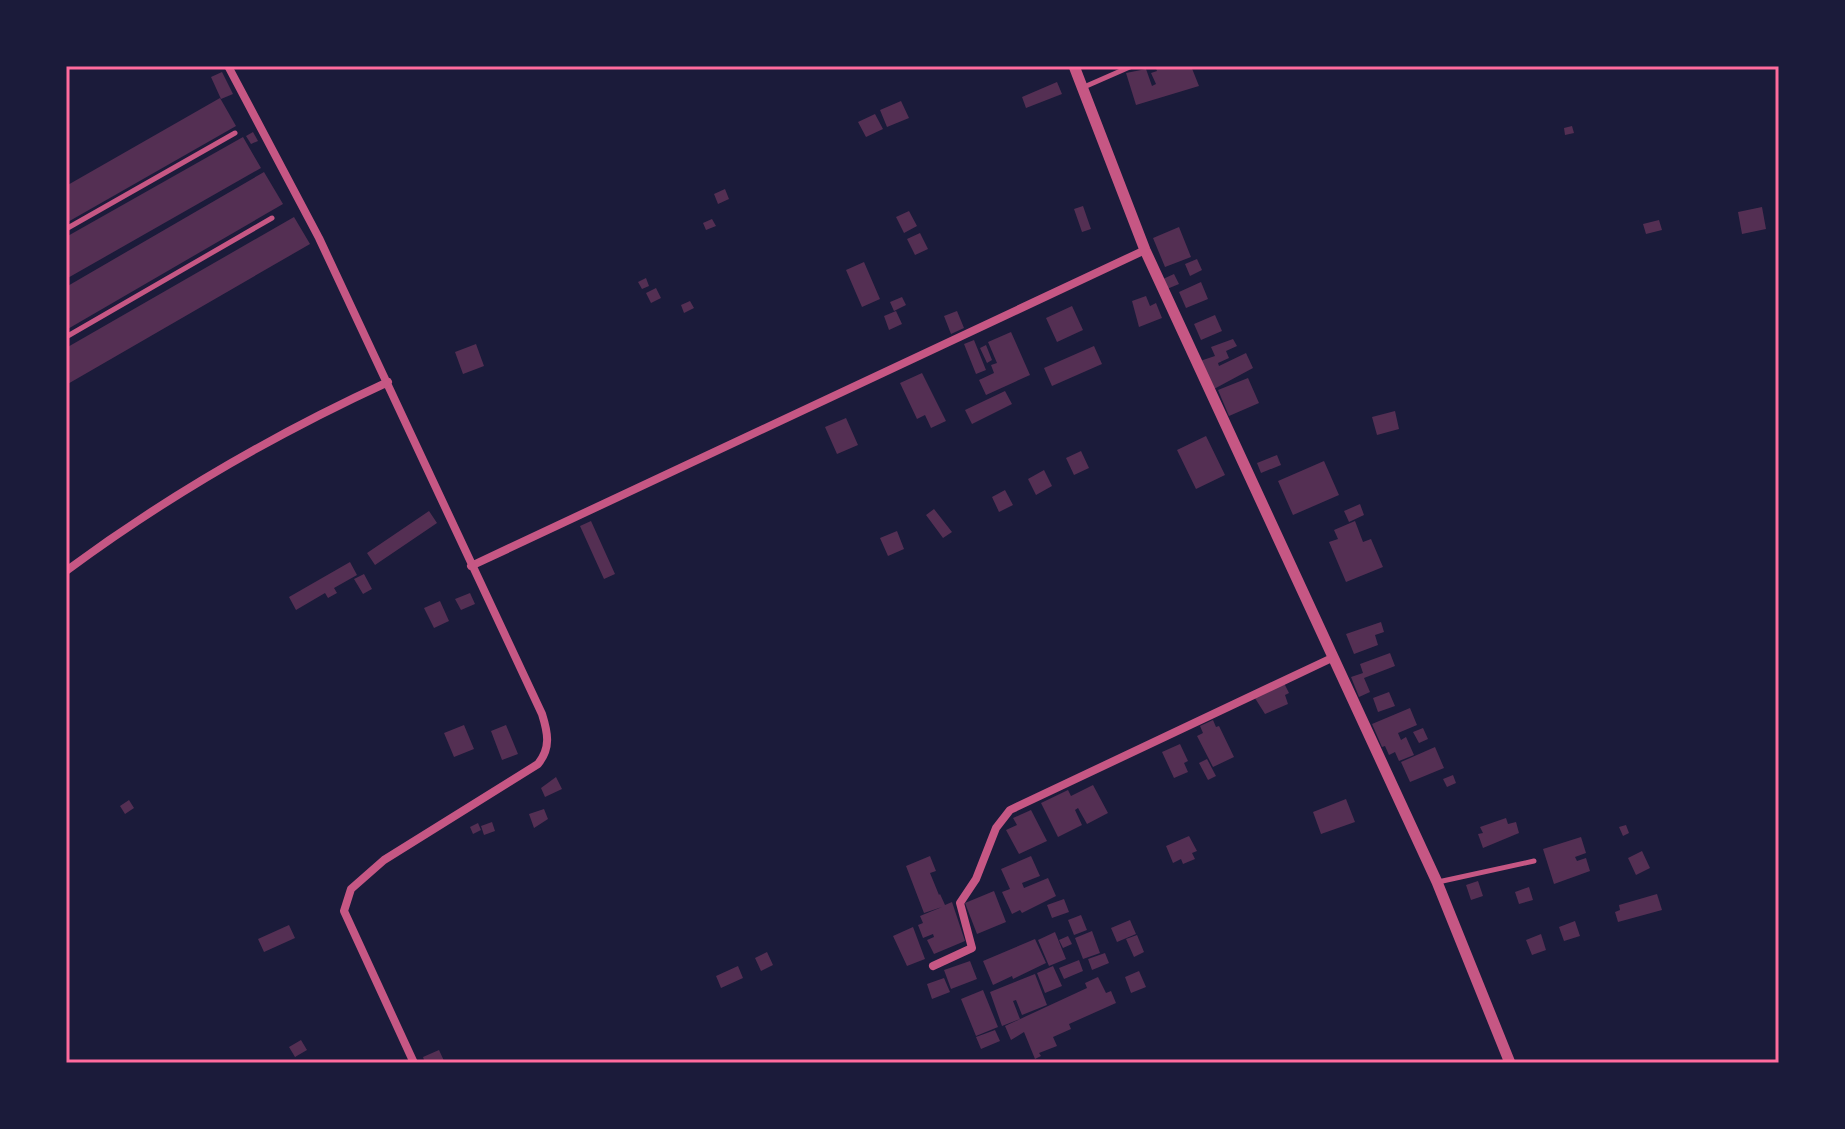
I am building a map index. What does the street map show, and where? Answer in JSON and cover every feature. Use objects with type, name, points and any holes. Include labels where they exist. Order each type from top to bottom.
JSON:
[{"type":"street","points":[[228,66],[319,238],[388,382],[542,714],[548,740],[543,757],[525,774],[384,860],[351,889],[344,911],[414,1063]]},
{"type":"street","points":[[1074,66],[1145,250],[1437,882],[1510,1063]]},
{"type":"street","points":[[471,566],[1145,250]]},
{"type":"street","points":[[66,571],[139,519],[275,439],[317,415],[388,382]]},
{"type":"street","points":[[933,966],[972,948],[960,903],[976,879],[996,828],[1010,810],[1334,657]]},
{"type":"lane","points":[[1083,88],[1132,66]]},
{"type":"lane","points":[[66,229],[235,133]]},
{"type":"lane","points":[[66,337],[272,218]]},
{"type":"lane","points":[[1437,882],[1534,861]]},
{"type":"building","points":[[1155,66],[1191,66],[1199,86],[1136,105],[1126,73],[1146,69],[1152,86],[1156,84],[1151,73],[1157,71]]},
{"type":"building","points":[[222,72],[233,94],[221,99],[211,77]]},
{"type":"building","points":[[1057,82],[1062,94],[1026,108],[1022,97]]},
{"type":"building","points":[[220,98],[236,126],[66,223],[66,186]]},
{"type":"building","points":[[901,101],[909,118],[887,127],[880,110]]},
{"type":"building","points":[[875,114],[883,129],[866,137],[858,122]]},
{"type":"building","points":[[1572,126],[1574,133],[1565,135],[1564,128]]},
{"type":"building","points":[[253,132],[258,141],[251,144],[246,136]]},
{"type":"building","points":[[243,137],[261,168],[66,279],[66,237]]},
{"type":"building","points":[[264,172],[283,204],[66,330],[66,287]]},
{"type":"building","points":[[725,189],[729,199],[718,204],[714,194]]},
{"type":"building","points":[[1083,206],[1091,229],[1082,232],[1074,209]]},
{"type":"building","points":[[1762,207],[1766,229],[1742,234],[1738,212]]},
{"type":"building","points":[[909,211],[917,226],[904,233],[896,217]]},
{"type":"building","points":[[294,217],[310,244],[66,385],[66,348]]},
{"type":"building","points":[[712,219],[716,226],[706,230],[703,223]]},
{"type":"building","points":[[1659,220],[1662,230],[1646,234],[1643,224]]},
{"type":"building","points":[[1179,227],[1191,257],[1165,267],[1153,238]]},
{"type":"building","points":[[920,233],[928,249],[915,255],[907,239]]},
{"type":"building","points":[[1197,259],[1202,270],[1190,276],[1185,264]]},
{"type":"building","points":[[864,262],[880,299],[862,307],[846,270]]},
{"type":"building","points":[[1174,274],[1179,284],[1167,289],[1163,279]]},
{"type":"building","points":[[646,278],[649,286],[642,289],[638,282]]},
{"type":"building","points":[[1201,282],[1208,299],[1186,308],[1179,292]]},
{"type":"building","points":[[656,288],[661,298],[651,303],[646,293]]},
{"type":"building","points":[[1146,296],[1150,306],[1156,303],[1162,318],[1139,327],[1132,301]]},
{"type":"building","points":[[902,297],[906,305],[894,311],[890,302]]},
{"type":"building","points":[[690,301],[694,308],[684,313],[681,305]]},
{"type":"building","points":[[1072,306],[1083,330],[1057,342],[1046,318]]},
{"type":"building","points":[[896,311],[902,324],[889,330],[884,316]]},
{"type":"building","points":[[957,311],[964,328],[951,334],[944,316]]},
{"type":"building","points":[[1215,315],[1222,331],[1201,340],[1194,324]]},
{"type":"building","points":[[1011,332],[1030,375],[986,395],[979,380],[994,373],[991,365],[997,363],[988,342]]},
{"type":"building","points":[[1233,339],[1237,346],[1226,351],[1229,358],[1218,363],[1219,366],[1246,353],[1253,368],[1214,389],[1200,361],[1215,356],[1211,347]]},
{"type":"building","points":[[974,340],[986,370],[976,374],[964,344]]},
{"type":"building","points":[[476,344],[484,366],[463,374],[455,352]]},
{"type":"building","points":[[986,345],[992,360],[987,363],[980,348]]},
{"type":"building","points":[[1094,346],[1102,364],[1052,386],[1044,368]]},
{"type":"building","points":[[922,373],[946,421],[931,428],[925,415],[917,419],[900,383]]},
{"type":"building","points":[[1248,378],[1259,403],[1229,416],[1218,390]]},
{"type":"building","points":[[1005,391],[1012,404],[972,424],[965,410]]},
{"type":"building","points":[[1395,411],[1399,429],[1377,435],[1372,417]]},
{"type":"building","points":[[846,418],[858,445],[837,454],[825,427]]},
{"type":"building","points":[[1206,436],[1225,475],[1196,489],[1177,450]]},
{"type":"building","points":[[1081,451],[1089,468],[1074,475],[1066,458]]},
{"type":"building","points":[[1277,455],[1281,465],[1261,473],[1257,463]]},
{"type":"building","points":[[1324,461],[1339,495],[1293,515],[1278,481]]},
{"type":"building","points":[[1044,470],[1052,486],[1036,495],[1028,479]]},
{"type":"building","points":[[1005,490],[1013,505],[999,512],[992,497]]},
{"type":"building","points":[[1360,504],[1364,515],[1349,522],[1344,511]]},
{"type":"building","points":[[934,509],[952,532],[943,538],[926,515]]},
{"type":"building","points":[[429,511],[437,523],[375,565],[367,553]]},
{"type":"building","points":[[591,521],[615,574],[604,579],[580,526]]},
{"type":"building","points":[[1355,521],[1363,542],[1371,539],[1383,567],[1346,582],[1329,542],[1338,539],[1334,530]]},
{"type":"building","points":[[897,531],[904,549],[888,556],[880,538]]},
{"type":"building","points":[[350,562],[357,575],[334,588],[337,593],[328,598],[325,593],[296,610],[289,597]]},
{"type":"building","points":[[364,574],[372,589],[363,594],[354,579]]},
{"type":"building","points":[[470,593],[475,604],[461,610],[455,599]]},
{"type":"building","points":[[440,601],[449,621],[434,628],[424,608]]},
{"type":"building","points":[[1381,622],[1384,632],[1375,635],[1378,645],[1354,654],[1346,634]]},
{"type":"building","points":[[1390,653],[1395,666],[1364,678],[1370,692],[1359,697],[1351,677],[1363,673],[1360,664]]},
{"type":"building","points":[[1283,681],[1289,693],[1285,695],[1288,704],[1265,714],[1253,695]]},
{"type":"building","points":[[1389,692],[1395,706],[1378,712],[1373,698]]},
{"type":"building","points":[[1410,708],[1417,725],[1398,733],[1401,740],[1406,737],[1414,755],[1399,761],[1395,752],[1389,755],[1385,746],[1382,747],[1372,724]]},
{"type":"building","points":[[1213,720],[1234,757],[1213,767],[1197,736],[1203,733],[1200,726]]},
{"type":"building","points":[[464,725],[474,749],[454,757],[444,733]]},
{"type":"building","points":[[506,725],[518,754],[502,760],[491,731]]},
{"type":"building","points":[[1423,728],[1428,739],[1419,743],[1413,732]]},
{"type":"building","points":[[1180,744],[1188,761],[1184,763],[1188,772],[1174,778],[1162,752]]},
{"type":"building","points":[[1435,747],[1444,768],[1410,782],[1401,762]]},
{"type":"building","points":[[1207,759],[1216,776],[1208,780],[1199,763]]},
{"type":"building","points":[[1453,775],[1456,783],[1447,787],[1443,779]]},
{"type":"building","points":[[556,777],[562,789],[545,797],[541,788]]},
{"type":"building","points":[[1093,785],[1108,813],[1087,824],[1078,808],[1075,810],[1082,825],[1058,837],[1041,803],[1068,790],[1071,796]]},
{"type":"building","points":[[1346,799],[1355,822],[1321,834],[1313,812]]},
{"type":"building","points":[[129,800],[134,808],[125,814],[120,806]]},
{"type":"building","points":[[544,809],[548,819],[534,828],[529,814]]},
{"type":"building","points":[[1031,810],[1047,841],[1019,854],[1006,830],[1017,825],[1013,818]]},
{"type":"building","points":[[1506,818],[1508,824],[1516,822],[1519,833],[1483,848],[1478,834],[1483,833],[1480,827]]},
{"type":"building","points":[[492,822],[495,831],[484,835],[481,826]]},
{"type":"building","points":[[478,823],[481,830],[473,834],[470,827]]},
{"type":"building","points":[[1626,825],[1629,833],[1623,836],[1619,827]]},
{"type":"building","points":[[1189,836],[1197,851],[1192,853],[1195,859],[1183,864],[1181,859],[1173,863],[1166,846]]},
{"type":"building","points":[[1581,837],[1586,853],[1575,857],[1577,861],[1586,858],[1590,871],[1554,884],[1543,849]]},
{"type":"building","points":[[1642,851],[1650,868],[1636,875],[1628,858]]},
{"type":"building","points":[[930,856],[936,871],[930,873],[939,895],[945,905],[952,902],[965,941],[934,954],[927,940],[934,937],[933,934],[923,938],[918,925],[923,923],[920,916],[942,907],[924,913],[906,866]]},
{"type":"building","points":[[1031,856],[1040,876],[1022,883],[1024,888],[1048,878],[1056,896],[1022,913],[1020,910],[1012,914],[1002,892],[1010,889],[1001,869]]},
{"type":"building","points":[[1478,881],[1483,896],[1471,900],[1466,885]]},
{"type":"building","points":[[1529,887],[1533,900],[1519,904],[1515,892]]},
{"type":"building","points":[[994,891],[1006,922],[977,934],[965,903]]},
{"type":"building","points":[[1657,894],[1662,910],[1618,922],[1615,912],[1620,910],[1619,905]]},
{"type":"building","points":[[1064,899],[1069,912],[1052,918],[1047,905]]},
{"type":"building","points":[[1081,915],[1087,930],[1074,935],[1068,920]]},
{"type":"building","points":[[1130,920],[1136,934],[1117,942],[1111,928]]},
{"type":"building","points":[[1575,921],[1580,936],[1564,941],[1559,927]]},
{"type":"building","points":[[289,925],[295,938],[264,952],[258,939]]},
{"type":"building","points":[[913,927],[925,959],[907,966],[893,936]]},
{"type":"building","points":[[1092,931],[1100,953],[1083,959],[1075,938]]},
{"type":"building","points":[[1055,932],[1066,959],[1049,966],[1038,940]]},
{"type":"building","points":[[1541,934],[1546,950],[1532,955],[1526,940]]},
{"type":"building","points":[[1137,935],[1144,952],[1134,957],[1126,939]]},
{"type":"building","points":[[1068,936],[1072,944],[1063,948],[1059,940]]},
{"type":"building","points":[[1035,939],[1046,963],[993,985],[983,961]]},
{"type":"building","points":[[767,952],[773,965],[761,971],[755,958]]},
{"type":"building","points":[[1105,953],[1109,963],[1092,970],[1088,959]]},
{"type":"building","points":[[1079,960],[1083,971],[1064,979],[1059,968]]},
{"type":"building","points":[[970,961],[977,979],[951,989],[944,970]]},
{"type":"building","points":[[738,966],[743,978],[721,988],[716,976]]},
{"type":"building","points":[[1053,966],[1062,986],[1045,993],[1037,973]]},
{"type":"building","points":[[1139,971],[1146,987],[1131,993],[1125,977]]},
{"type":"building","points":[[1035,974],[1047,1005],[1022,1015],[1016,1000],[1013,1001],[1020,1019],[1002,1026],[990,992]]},
{"type":"building","points":[[1098,977],[1106,993],[1111,991],[1116,1003],[1069,1024],[1071,1029],[1053,1037],[1057,1046],[1039,1053],[1041,1056],[1035,1059],[1024,1032],[1011,1040],[1005,1026],[1087,988],[1085,983]]},
{"type":"building","points":[[944,978],[950,992],[932,999],[927,984]]},
{"type":"building","points":[[983,990],[998,1027],[976,1036],[961,999]]},
{"type":"building","points":[[995,1030],[1000,1041],[981,1049],[976,1037]]},
{"type":"building","points":[[301,1040],[307,1050],[295,1057],[289,1047]]},
{"type":"building","points":[[439,1050],[445,1063],[425,1063],[423,1057]]}]
